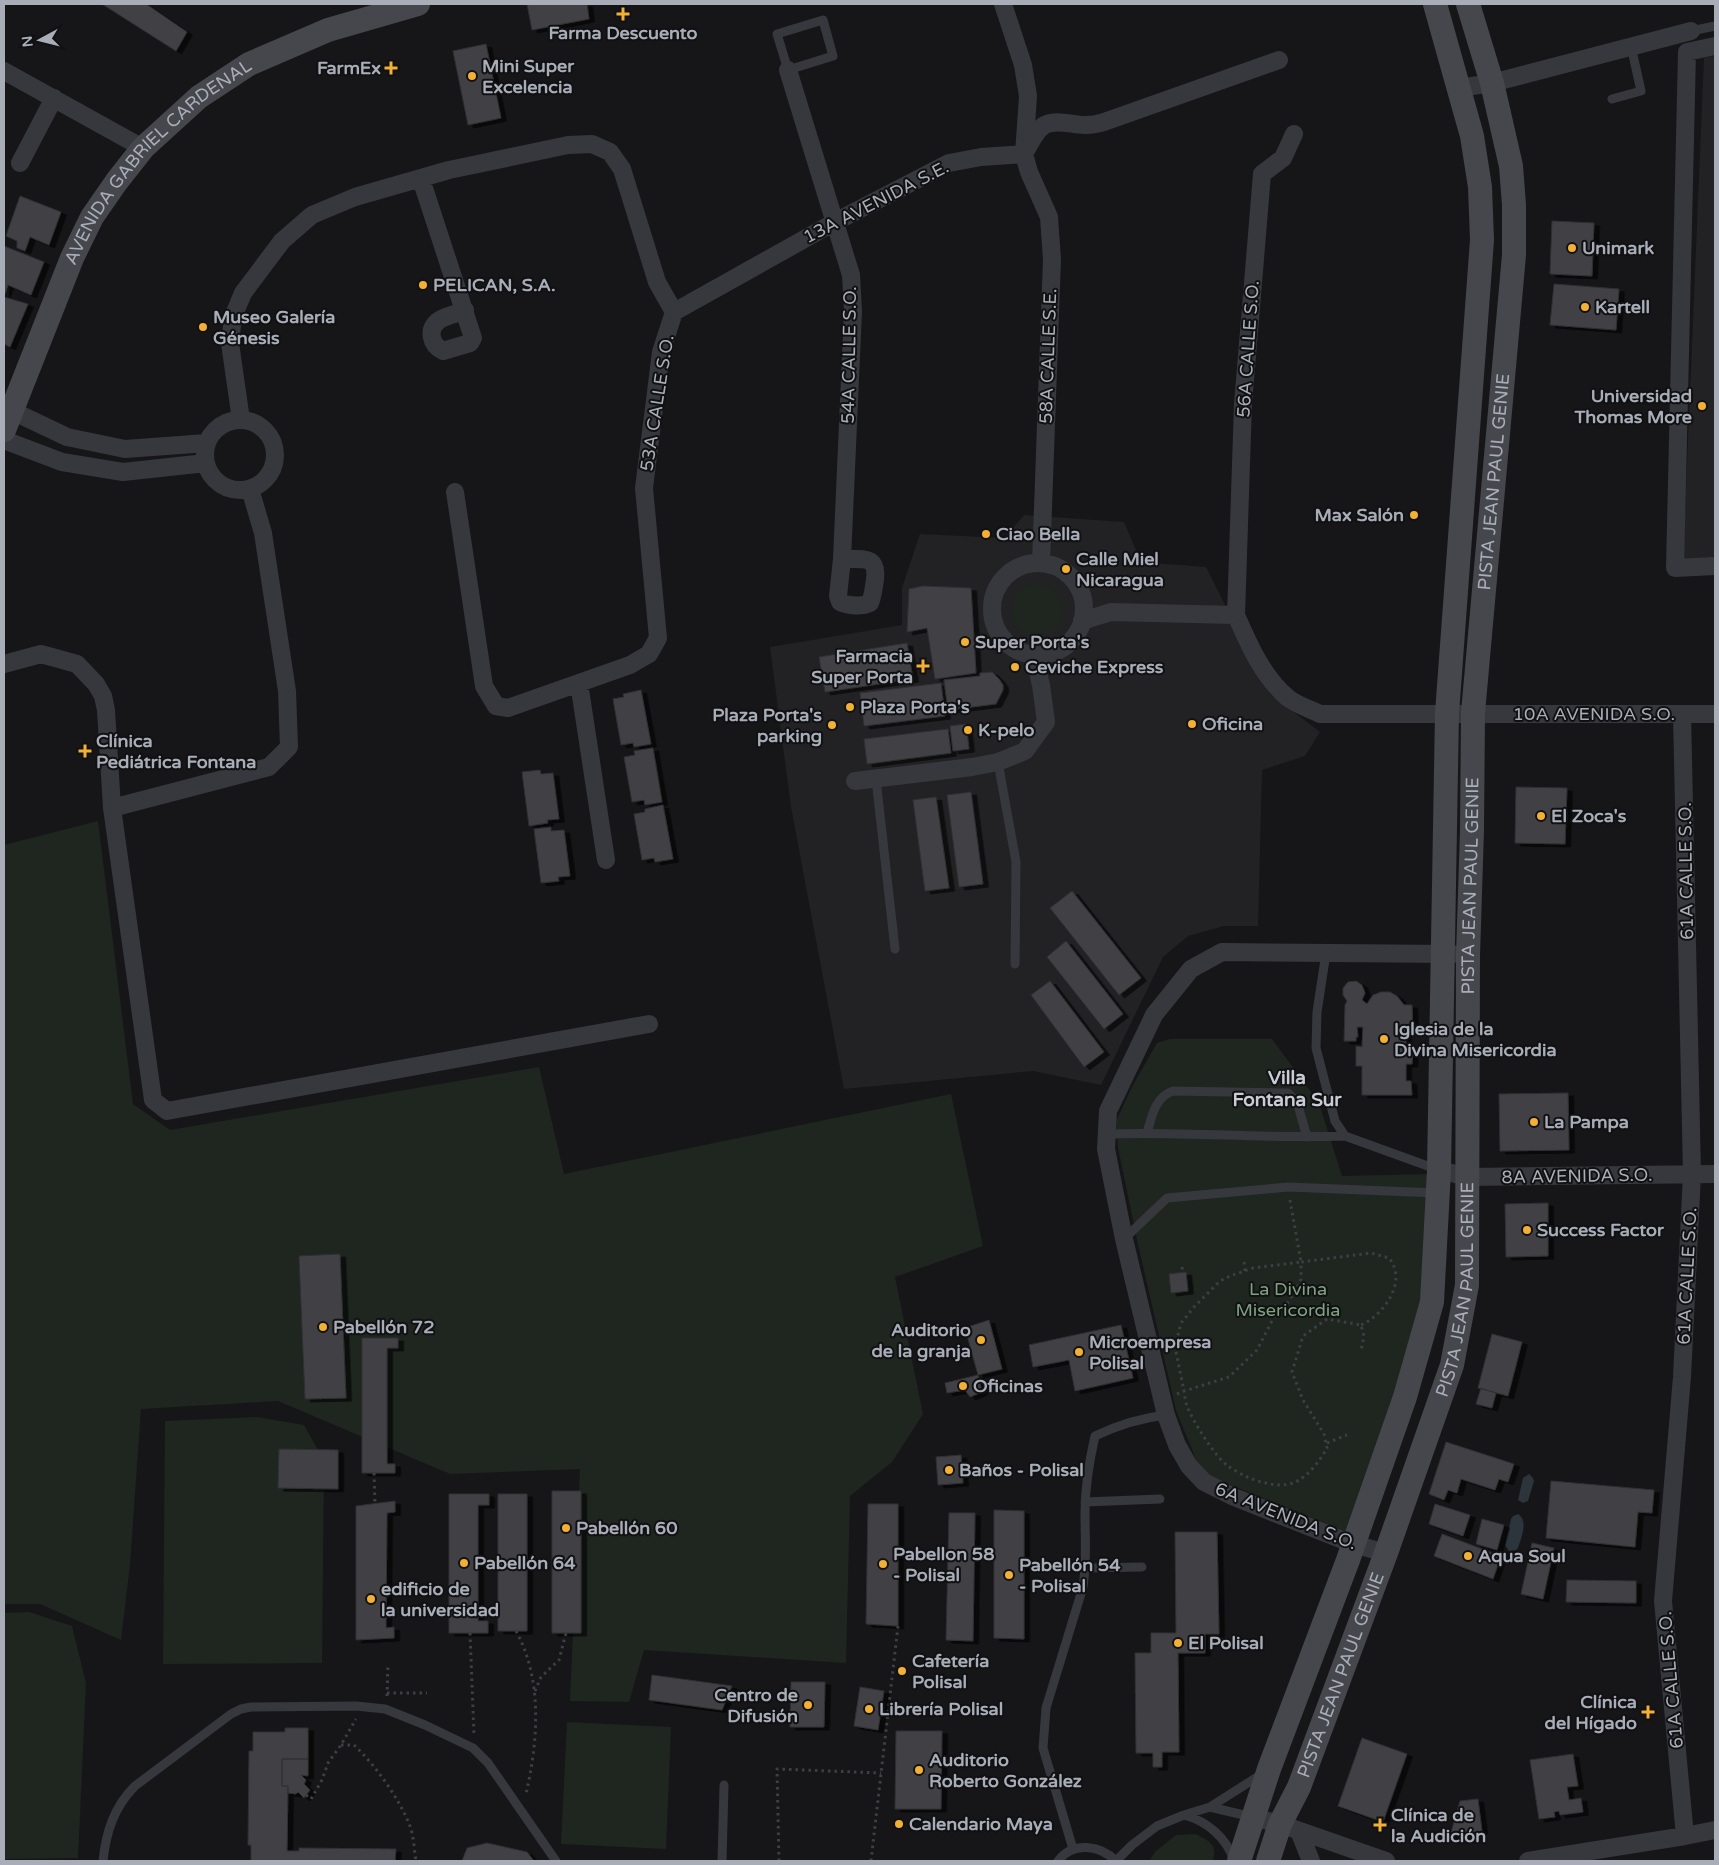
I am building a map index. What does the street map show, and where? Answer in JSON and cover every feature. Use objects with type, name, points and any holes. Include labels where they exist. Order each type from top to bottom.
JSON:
[{"type":"main road","name":"AVENIDA GABRIEL CARDENAL","points":[[6,416],[72,258],[92,217],[143,148],[199,97],[249,64],[328,30],[418,4]]},
{"type":"main road","name":"PISTA JEAN PAUL GENIE","points":[[1239,1861],[1269,1769],[1354,1544],[1405,1397],[1432,1302],[1438,1182],[1447,712],[1482,240],[1480,187],[1472,136],[1434,4]]},
{"type":"main road","name":"PISTA JEAN PAUL GENIE","points":[[1268,1861],[1290,1827],[1298,1786],[1386,1553],[1452,1365],[1467,1285],[1468,955],[1473,713],[1514,255],[1514,205],[1511,166],[1492,83],[1468,4]]},
{"type":"street","points":[[1003,4],[1023,65],[1028,96],[1024,154]]},
{"type":"street","points":[[1459,88],[1492,83],[1691,31]]},
{"type":"street","points":[[1715,46],[1687,52],[1676,568],[1715,566]]},
{"type":"street","points":[[1024,154],[1045,124],[1057,122],[1070,125],[1087,125],[1104,122],[1279,60]]},
{"type":"street","name":"54A CALLE S.O.","points":[[788,70],[833,223],[851,275],[853,311],[842,559]]},
{"type":"street","points":[[4,71],[143,148]]},
{"type":"street","points":[[20,163],[54,98]]},
{"type":"street","name":"56A CALLE S.O.","points":[[1236,615],[1243,404],[1262,174],[1284,158],[1294,134]]},
{"type":"street","name":"53A CALLE S.O.","points":[[421,179],[449,170],[568,145],[592,144],[610,152],[622,169],[657,282],[674,312],[661,352],[644,488],[658,638],[649,654],[630,665],[579,684]]},
{"type":"street","name":"13A AVENIDA S.E.","points":[[674,312],[833,223],[949,163],[981,157],[1024,154]]},
{"type":"street","name":"58A CALLE S.E.","points":[[1024,154],[1029,172],[1049,217],[1052,259],[1041,563]]},
{"type":"street","points":[[241,420],[230,343],[233,317],[243,293],[265,263],[282,241],[312,214],[355,197],[421,179],[465,310]]},
{"type":"street","points":[[6,416],[67,437],[125,448],[207,443]]},
{"type":"street","points":[[241,420],[256,424],[273,441],[276,453],[270,474],[263,482],[250,489],[236,490],[223,486],[214,479],[206,463],[207,443],[217,429],[227,422],[241,420]]},
{"type":"street","points":[[4,440],[62,462],[123,472],[206,463]]},
{"type":"street","points":[[112,808],[269,767],[289,747],[287,690],[268,562],[263,533],[250,489]]},
{"type":"street","points":[[455,492],[484,686],[496,706],[508,708],[579,684],[606,860]]},
{"type":"street","points":[[1041,563],[1056,567],[1070,576],[1079,589],[1083,605],[1082,621],[1076,636],[1064,647],[1050,654],[1034,656],[1019,652],[1005,643],[996,629],[992,614],[993,598],[1000,583],[1011,572],[1025,565],[1041,563]]},
{"type":"street","points":[[1082,621],[1111,612],[1236,615]]},
{"type":"street","name":"10A AVENIDA S.O.","points":[[1236,615],[1248,642],[1267,675],[1289,699],[1320,714],[1447,712],[1715,714]]},
{"type":"street","points":[[4,664],[42,654],[77,664],[96,684],[103,696],[106,710],[112,808],[153,1100],[167,1111],[649,1024]]},
{"type":"street","points":[[855,781],[972,767],[998,762],[1025,751],[1046,722],[1041,685],[1034,656]]},
{"type":"street","name":"61A CALLE S.O.","points":[[1682,714],[1692,1174],[1682,1378],[1663,1601],[1685,1836]]},
{"type":"street","name":"6A AVENIDA S.O.","points":[[1386,1553],[1354,1544],[1234,1497],[1204,1482],[1189,1466],[1176,1445],[1166,1416],[1124,1240],[1106,1150],[1108,1111],[1154,1015],[1191,970],[1222,952],[1468,955]]},
{"type":"street","name":"8A AVENIDA S.O.","points":[[1438,1182],[1468,1177],[1715,1174]]},
{"type":"street","points":[[1252,1817],[1290,1827],[1386,1861]]},
{"type":"street","points":[[1290,1827],[1311,1861]]},
{"type":"street","points":[[1528,1861],[1715,1830]]},
{"type":"lane","points":[[822,20],[833,56],[788,70],[777,34],[822,20]]},
{"type":"lane","points":[[1691,31],[1715,26]]},
{"type":"lane","points":[[1612,99],[1641,91],[1631,46]]},
{"type":"lane","points":[[998,762],[1016,862],[1015,964]]},
{"type":"lane","points":[[876,779],[895,949]]},
{"type":"lane","points":[[1326,954],[1316,1012],[1316,1048],[1334,1120],[1345,1136]]},
{"type":"lane","points":[[1147,1132],[1155,1107],[1161,1097],[1173,1091],[1288,1093],[1297,1102],[1307,1138]]},
{"type":"lane","points":[[1107,1134],[1147,1132],[1307,1138],[1345,1136],[1413,1161],[1424,1163],[1438,1182]]},
{"type":"lane","points":[[1124,1240],[1167,1198],[1288,1186],[1438,1182]]},
{"type":"lane","points":[[1073,1849],[1043,1748],[1046,1708],[1083,1587],[1086,1568],[1085,1502],[1087,1471],[1095,1436],[1119,1425],[1148,1417],[1166,1416]]},
{"type":"lane","points":[[1085,1502],[1160,1499]]},
{"type":"lane","points":[[1086,1568],[1142,1568]]},
{"type":"lane","points":[[103,1861],[105,1838],[116,1810],[125,1796],[135,1786],[231,1714],[251,1707],[356,1706],[385,1709],[425,1725],[473,1748],[488,1763],[556,1861]]},
{"type":"lane","points":[[1058,1861],[1073,1849],[1093,1847],[1110,1855],[1116,1861],[1132,1845],[1157,1826],[1210,1807],[1269,1769]]},
{"type":"lane","points":[[722,1861],[724,1785]]},
{"type":"lane","points":[[1210,1807],[1252,1817]]},
{"type":"lane","points":[[1184,1815],[1198,1819],[1212,1829],[1226,1844],[1234,1861]]},
{"type":"path","points":[[1184,1391],[1229,1377],[1257,1350],[1274,1317],[1284,1308],[1296,1290],[1301,1279],[1301,1262],[1288,1186]]},
{"type":"path","points":[[1371,1253],[1389,1258],[1396,1270],[1396,1278],[1390,1299],[1376,1315],[1362,1325],[1331,1318],[1323,1321],[1303,1336],[1297,1350],[1292,1372],[1303,1400],[1324,1434],[1327,1448],[1322,1457],[1307,1474],[1293,1483],[1276,1486],[1259,1481],[1227,1466],[1195,1422],[1186,1405],[1174,1352],[1181,1322],[1220,1281],[1244,1271],[1253,1268],[1371,1253]]},
{"type":"path","points":[[1244,1262],[1244,1271]]},
{"type":"path","points":[[1182,1267],[1183,1273]]},
{"type":"path","points":[[1361,1351],[1364,1336],[1362,1325]]},
{"type":"path","points":[[1327,1443],[1347,1435]]},
{"type":"path","points":[[374,1474],[375,1504]]},
{"type":"path","points":[[1256,1489],[1259,1481]]},
{"type":"path","points":[[478,1563],[498,1562]]},
{"type":"path","points":[[526,1564],[552,1564]]},
{"type":"path","points":[[871,1861],[898,1626]]},
{"type":"path","points":[[515,1802],[526,1794],[533,1755],[535,1691],[524,1646],[516,1631]]},
{"type":"path","points":[[470,1633],[473,1748]]},
{"type":"path","points":[[535,1691],[541,1677],[558,1660],[566,1633]]},
{"type":"path","points":[[385,1709],[388,1664]]},
{"type":"path","points":[[387,1692],[427,1693]]},
{"type":"path","points":[[306,1795],[311,1799],[322,1780],[328,1763],[341,1746],[356,1720]]},
{"type":"path","points":[[341,1746],[354,1745],[364,1754],[397,1800],[410,1828],[416,1861]]},
{"type":"path","points":[[779,1861],[777,1769],[881,1774]]},
{"type":"shaded area","name":"Universidad Thomas More","points":[[1715,56],[1715,559],[1683,561],[1704,58]]},
{"type":"shaded area","points":[[1024,515],[1124,522],[1141,562],[1206,567],[1270,694],[1320,732],[1305,756],[1262,770],[1258,926],[1224,926],[1188,936],[1163,957],[1101,1085],[1033,1071],[844,1089],[791,807],[770,647],[902,625],[902,588],[920,534],[1004,538]]},
{"type":"shaded area","points":[[1529,1474],[1534,1481],[1528,1501],[1523,1503],[1518,1500],[1523,1478]]},
{"type":"shaded area","points":[[1518,1514],[1524,1525],[1522,1535],[1518,1548],[1509,1551],[1505,1545],[1511,1519]]},
{"type":"green space","points":[[1036,583],[1053,588],[1064,608],[1058,627],[1043,636],[1025,634],[1012,619],[1016,595],[1023,589]]},
{"type":"green space","points":[[98,821],[133,1104],[170,1130],[539,1067],[564,1174],[951,1094],[983,1246],[895,1277],[923,1414],[892,1462],[850,1496],[846,1663],[644,1650],[629,1702],[570,1701],[580,1469],[450,1474],[278,1401],[141,1409],[130,1565],[121,1640],[40,1604],[4,1604],[4,845]]},
{"type":"green space","name":"La Divina Misericordia","points":[[1170,1039],[1272,1039],[1319,1103],[1342,1176],[1431,1174],[1426,1301],[1350,1533],[1211,1477],[1197,1462],[1176,1410],[1118,1148],[1116,1121],[1133,1085],[1157,1043]]},
{"type":"green space","points":[[256,1417],[304,1425],[324,1461],[322,1663],[163,1664],[165,1421]]},
{"type":"green space","points":[[29,1612],[72,1626],[86,1683],[78,1858],[4,1859],[4,1613]]},
{"type":"green space","points":[[567,1722],[671,1727],[666,1849],[561,1844]]},
{"type":"green space","points":[[1196,1834],[1213,1847],[1213,1861],[1149,1861],[1156,1851],[1176,1835]]},
{"type":"building","points":[[102,4],[146,4],[187,32],[176,51]]},
{"type":"building","points":[[527,4],[587,4],[589,19],[532,30]]},
{"type":"building","points":[[486,44],[501,118],[468,125],[453,51]]},
{"type":"building","points":[[20,196],[61,212],[49,245],[30,237],[25,251],[17,248],[17,241],[6,236]]},
{"type":"building","name":"Unimark","points":[[1552,221],[1594,223],[1592,276],[1550,274]]},
{"type":"building","points":[[4,246],[44,262],[31,295],[8,285],[4,294]]},
{"type":"building","name":"Kartell","points":[[1554,284],[1619,289],[1616,330],[1550,325]]},
{"type":"building","points":[[4,297],[28,304],[10,347],[4,344]]},
{"type":"building","points":[[923,586],[971,588],[976,673],[935,679],[927,628],[907,632],[909,589]]},
{"type":"building","points":[[907,643],[913,679],[825,692],[819,657]]},
{"type":"building","points":[[992,672],[1003,685],[1003,690],[996,704],[948,710],[944,680],[980,676],[980,673]]},
{"type":"building","points":[[941,683],[945,716],[864,726],[860,693]]},
{"type":"building","points":[[641,690],[651,744],[634,747],[633,743],[621,745],[613,699],[624,697],[623,694]]},
{"type":"building","points":[[966,724],[969,749],[953,751],[950,726]]},
{"type":"building","points":[[948,729],[951,753],[867,764],[864,739]]},
{"type":"building","points":[[653,748],[662,802],[645,805],[644,800],[632,802],[624,757],[635,755],[634,751]]},
{"type":"building","points":[[540,770],[541,774],[553,773],[559,819],[547,820],[548,823],[529,826],[522,772]]},
{"type":"building","name":"El Zoca's","points":[[1516,787],[1567,788],[1565,844],[1515,843]]},
{"type":"building","points":[[971,792],[983,884],[959,887],[947,795]]},
{"type":"building","points":[[936,797],[949,888],[925,891],[913,800]]},
{"type":"building","points":[[663,805],[673,859],[655,862],[654,858],[642,860],[634,814],[645,812],[645,809]]},
{"type":"building","points":[[551,827],[551,831],[564,830],[570,876],[558,877],[559,881],[541,883],[534,829]]},
{"type":"building","points":[[1072,891],[1141,978],[1119,995],[1050,908]]},
{"type":"building","points":[[1066,941],[1123,1014],[1104,1029],[1047,957]]},
{"type":"building","points":[[1050,981],[1104,1052],[1084,1067],[1031,995]]},
{"type":"building","name":"Iglesia de la Divina Misericordia","points":[[1356,981],[1362,985],[1365,993],[1362,1000],[1367,1004],[1373,995],[1381,992],[1390,992],[1397,996],[1404,1005],[1412,1005],[1413,1031],[1406,1031],[1406,1047],[1413,1048],[1412,1064],[1406,1064],[1406,1081],[1411,1081],[1412,1095],[1362,1095],[1362,1066],[1356,1066],[1356,1046],[1362,1047],[1363,1027],[1357,1027],[1358,1037],[1356,1037],[1356,1041],[1344,1041],[1345,1005],[1347,1001],[1343,995],[1343,988],[1348,982]]},
{"type":"building","name":"La Pampa","points":[[1568,1093],[1569,1150],[1500,1151],[1499,1094]]},
{"type":"building","name":"Success Factor","points":[[1548,1203],[1548,1256],[1506,1257],[1505,1204]]},
{"type":"building","name":"Pabellón 72","points":[[340,1254],[346,1398],[305,1399],[299,1256]]},
{"type":"building","points":[[1186,1272],[1188,1291],[1171,1293],[1169,1274]]},
{"type":"building","name":"Auditorio de la granja","points":[[989,1320],[1002,1369],[978,1375],[965,1328]]},
{"type":"building","name":"Microempresa Polisal","points":[[1121,1325],[1133,1378],[1075,1391],[1069,1360],[1033,1367],[1029,1345]]},
{"type":"building","points":[[1492,1334],[1522,1342],[1508,1396],[1478,1388]]},
{"type":"building","points":[[362,1338],[398,1338],[398,1348],[387,1348],[387,1464],[395,1464],[395,1473],[362,1473]]},
{"type":"building","name":"Oficinas","points":[[978,1375],[982,1392],[970,1397],[965,1390],[947,1393],[945,1383]]},
{"type":"building","points":[[1481,1388],[1496,1393],[1492,1408],[1476,1404]]},
{"type":"building","points":[[1446,1442],[1514,1464],[1508,1482],[1499,1479],[1495,1490],[1461,1479],[1457,1493],[1448,1490],[1444,1500],[1429,1494]]},
{"type":"building","points":[[279,1449],[338,1450],[338,1489],[278,1488]]},
{"type":"building","name":"Baños - Polisal","points":[[961,1455],[963,1483],[938,1485],[936,1457]]},
{"type":"building","points":[[1551,1481],[1654,1490],[1652,1513],[1638,1512],[1635,1547],[1546,1538]]},
{"type":"building","name":"Pabellón 60","points":[[552,1491],[581,1491],[581,1633],[552,1633]]},
{"type":"building","name":"Pabellón 64","points":[[449,1494],[489,1494],[489,1505],[478,1505],[478,1621],[488,1621],[488,1633],[449,1633]]},
{"type":"building","points":[[498,1494],[527,1494],[527,1631],[498,1631]]},
{"type":"building","name":"edificio de la universidad","points":[[395,1501],[395,1512],[387,1513],[386,1628],[394,1627],[394,1638],[356,1640],[356,1506]]},
{"type":"building","name":"Pabellon 58 - Polisal","points":[[868,1504],[898,1504],[898,1626],[866,1624]]},
{"type":"building","points":[[1435,1504],[1470,1515],[1463,1536],[1429,1524]]},
{"type":"building","name":"Pabellón 54 - Polisal","points":[[994,1510],[1024,1511],[1024,1639],[994,1638]]},
{"type":"building","points":[[949,1513],[975,1513],[973,1641],[946,1640]]},
{"type":"building","points":[[1482,1519],[1504,1525],[1497,1550],[1476,1544]]},
{"type":"building","name":"El Polisal","points":[[1175,1532],[1217,1532],[1219,1634],[1205,1634],[1205,1653],[1178,1653],[1179,1752],[1162,1752],[1162,1767],[1153,1767],[1153,1753],[1136,1753],[1135,1653],[1151,1653],[1151,1633],[1176,1633]]},
{"type":"building","name":"Aqua Soul","points":[[1442,1534],[1501,1556],[1493,1579],[1434,1556]]},
{"type":"building","points":[[1532,1543],[1554,1548],[1543,1599],[1521,1594]]},
{"type":"building","points":[[1567,1580],[1636,1581],[1636,1603],[1566,1602]]},
{"type":"building","points":[[652,1675],[732,1686],[722,1710],[649,1700]]},
{"type":"building","name":"Centro de Difusión","points":[[791,1682],[825,1682],[824,1727],[790,1727]]},
{"type":"building","name":"Librería Polisal","points":[[860,1687],[884,1691],[878,1730],[854,1726]]},
{"type":"building","points":[[285,1728],[308,1728],[308,1759],[282,1759],[282,1786],[288,1786],[287,1851],[299,1851],[299,1848],[396,1849],[395,1861],[251,1861],[251,1845],[248,1845],[249,1751],[253,1751],[253,1732],[285,1732]]},
{"type":"building","name":"Auditorio Roberto González","points":[[896,1731],[942,1731],[941,1809],[895,1809]]},
{"type":"building","points":[[1362,1738],[1407,1754],[1383,1822],[1338,1806]]},
{"type":"building","points":[[1573,1754],[1578,1786],[1567,1787],[1569,1800],[1581,1798],[1583,1812],[1560,1815],[1559,1811],[1554,1812],[1555,1817],[1539,1819],[1530,1760]]},
{"type":"building","points":[[282,1759],[308,1759],[308,1776],[301,1775],[306,1780],[304,1784],[310,1790],[304,1798],[298,1792],[296,1794],[288,1793],[288,1786],[282,1786]]},
{"type":"building","points":[[1478,1799],[1482,1831],[1450,1836],[1460,1801]]},
{"type":"building","points":[[487,1843],[527,1852],[534,1861],[462,1861],[467,1848]]},
{"type":"place","name":"Farma Descuento","points":[[623,14]]},
{"type":"place","name":"FarmEx","points":[[391,68]]},
{"type":"place","name":"Mini Super Excelencia","points":[[472,76]]},
{"type":"place","name":"Unimark","points":[[1572,248]]},
{"type":"place","name":"PELICAN, S.A.","points":[[423,285]]},
{"type":"place","name":"Kartell","points":[[1585,307]]},
{"type":"place","name":"Museo Galería Génesis","points":[[203,327]]},
{"type":"place","name":"Universidad Thomas More","points":[[1702,406]]},
{"type":"place","name":"Max Salón","points":[[1414,515]]},
{"type":"place","name":"Ciao Bella","points":[[986,534]]},
{"type":"place","name":"Calle Miel Nicaragua","points":[[1066,569]]},
{"type":"place","name":"Super Porta's","points":[[965,642]]},
{"type":"place","name":"Farmacia Super Porta","points":[[923,666]]},
{"type":"place","name":"Ceviche Express","points":[[1015,667]]},
{"type":"place","name":"Plaza Porta's","points":[[850,707]]},
{"type":"place","name":"Oficina","points":[[1192,724]]},
{"type":"place","name":"Plaza Porta's parking","points":[[832,725]]},
{"type":"place","name":"K-pelo","points":[[968,730]]},
{"type":"place","name":"Clínica Pediátrica Fontana","points":[[85,751]]},
{"type":"place","name":"El Zoca's","points":[[1541,816]]},
{"type":"place","name":"Iglesia de la Divina Misericordia","points":[[1384,1039]]},
{"type":"place","name":"La Pampa","points":[[1534,1122]]},
{"type":"place","name":"Success Factor","points":[[1527,1230]]},
{"type":"place","name":"Pabellón 72","points":[[323,1327]]},
{"type":"place","name":"Auditorio de la granja","points":[[981,1340]]},
{"type":"place","name":"Microempresa Polisal","points":[[1079,1352]]},
{"type":"place","name":"Oficinas","points":[[963,1386]]},
{"type":"place","name":"Baños - Polisal","points":[[949,1470]]},
{"type":"place","name":"Pabellón 60","points":[[566,1528]]},
{"type":"place","name":"Aqua Soul","points":[[1468,1556]]},
{"type":"place","name":"Pabellón 64","points":[[464,1563]]},
{"type":"place","name":"Pabellon 58 - Polisal","points":[[883,1564]]},
{"type":"place","name":"Pabellón 54 - Polisal","points":[[1009,1575]]},
{"type":"place","name":"edificio de la universidad","points":[[371,1599]]},
{"type":"place","name":"El Polisal","points":[[1178,1643]]},
{"type":"place","name":"Cafetería Polisal","points":[[902,1671]]},
{"type":"place","name":"Centro de Difusión","points":[[808,1705]]},
{"type":"place","name":"Librería Polisal","points":[[869,1709]]},
{"type":"place","name":"Clínica del Hígado","points":[[1648,1712]]},
{"type":"place","name":"Auditorio Roberto González","points":[[919,1770]]},
{"type":"place","name":"Calendario Maya","points":[[899,1824]]},
{"type":"place","name":"Clínica de la Audición","points":[[1380,1825]]},
{"type":"district","name":"Villa Fontana Sur","points":[[1287,1088]]}]
